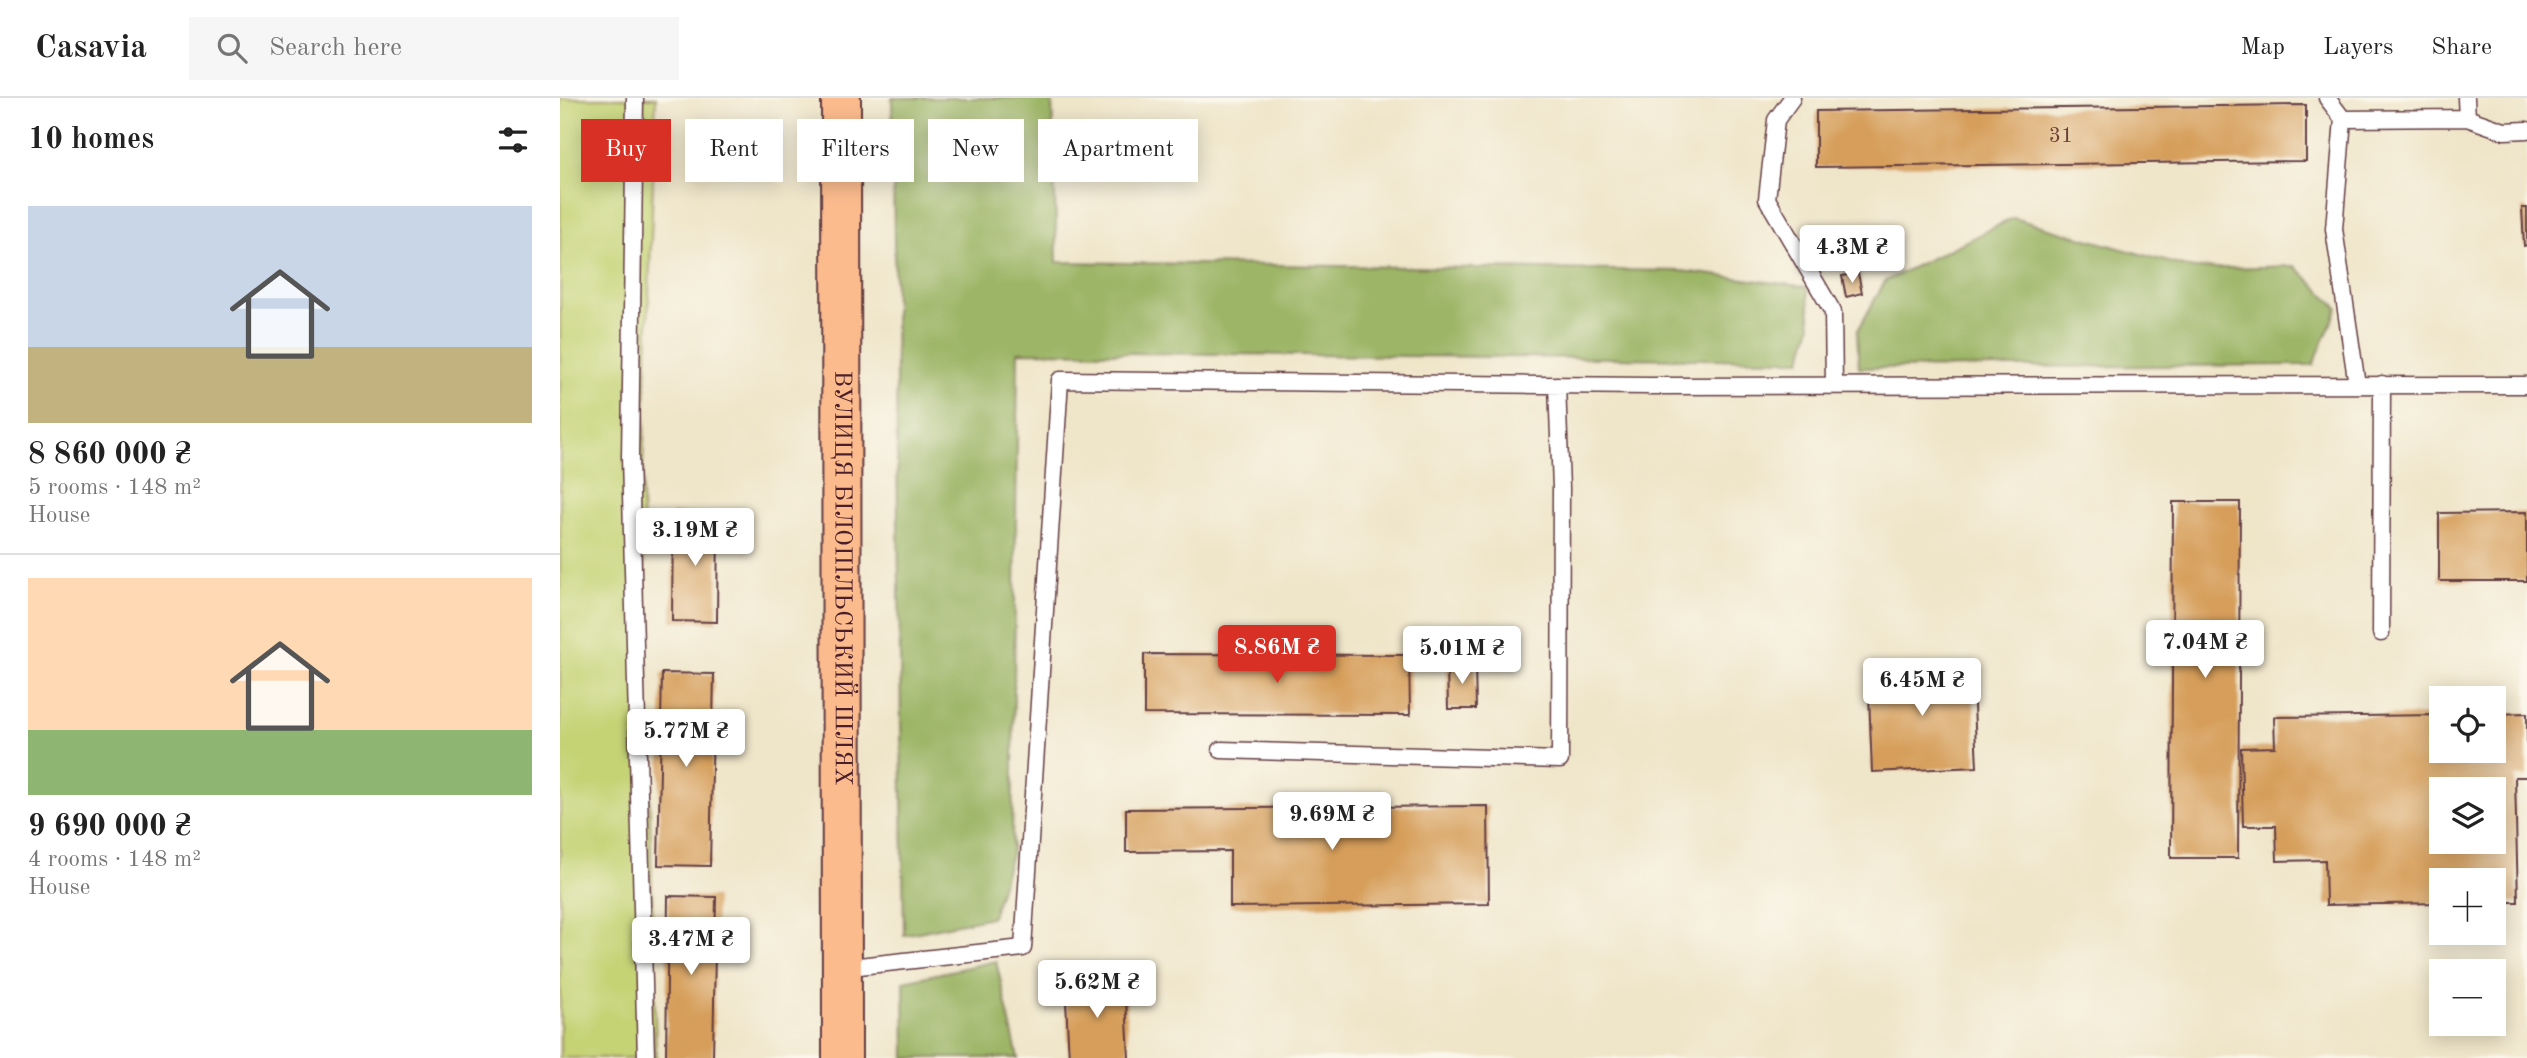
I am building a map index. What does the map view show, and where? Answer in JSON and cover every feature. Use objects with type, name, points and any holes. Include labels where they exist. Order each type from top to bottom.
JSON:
[{"type":"main road","name":"ВУЛИЦЯ БІЛОПІЛЬСЬКИЙ ШЛЯХ","points":[[841,98],[842,1058]]},
{"type":"lane","points":[[635,98],[629,457],[646,1058]]},
{"type":"lane","points":[[1792,98],[1776,120],[1766,199],[1833,313],[1834,385]]},
{"type":"lane","points":[[2327,98],[2343,119],[2334,229],[2357,384]]},
{"type":"lane","points":[[2466,98],[2467,118]]},
{"type":"lane","points":[[2343,119],[2467,118],[2504,131],[2527,130]]},
{"type":"lane","points":[[841,968],[1023,948],[1060,380],[1557,385],[2527,385]]},
{"type":"lane","points":[[2381,633],[2382,384]]},
{"type":"lane","points":[[1221,750],[1560,760],[1561,488],[1557,385]]},
{"type":"green space","points":[[560,98],[656,98],[655,119],[581,119],[581,182],[653,182],[642,493],[656,1058],[560,1058]]},
{"type":"green space","points":[[892,98],[1052,98],[1053,119],[1038,119],[1038,182],[1055,182],[1057,262],[1682,271],[1807,287],[1811,326],[1801,360],[1018,352],[1012,851],[992,917],[904,935],[893,182],[914,182],[914,119],[892,119]]},
{"type":"green space","points":[[2013,218],[2193,269],[2295,266],[2338,308],[2313,365],[1859,368],[1857,332],[1885,281]]},
{"type":"green space","points":[[996,961],[1018,1058],[905,1058],[904,981]]},
{"type":"building","points":[[2306,105],[2306,161],[1816,167],[1816,111]]},
{"type":"building","points":[[2522,208],[2527,208],[2527,245],[2524,246]]},
{"type":"building","points":[[1858,273],[1862,293],[1846,297],[1842,276]]},
{"type":"building","points":[[2173,502],[2240,502],[2238,858],[2171,858]]},
{"type":"building","points":[[2527,512],[2527,581],[2439,581],[2439,513]]},
{"type":"building","points":[[673,513],[718,514],[717,622],[672,621]]},
{"type":"building","points":[[1144,654],[1409,655],[1410,715],[1144,714]]},
{"type":"building","points":[[1447,664],[1475,664],[1476,709],[1448,709]]},
{"type":"building","points":[[1972,665],[1977,767],[1872,772],[1868,669]]},
{"type":"building","points":[[662,673],[714,674],[710,866],[658,865]]},
{"type":"building","points":[[2527,713],[2527,777],[2515,777],[2518,902],[2506,902],[2506,868],[2429,868],[2429,903],[2326,905],[2325,860],[2277,861],[2276,826],[2243,826],[2241,748],[2275,747],[2274,717],[2429,715],[2429,763],[2506,763],[2506,714]]},
{"type":"building","points":[[1488,806],[1489,904],[1230,907],[1230,851],[1126,852],[1126,809]]},
{"type":"building","points":[[668,896],[716,897],[713,1058],[666,1058]]},
{"type":"building","points":[[1125,980],[1129,1058],[1069,1058],[1065,983]]}]
